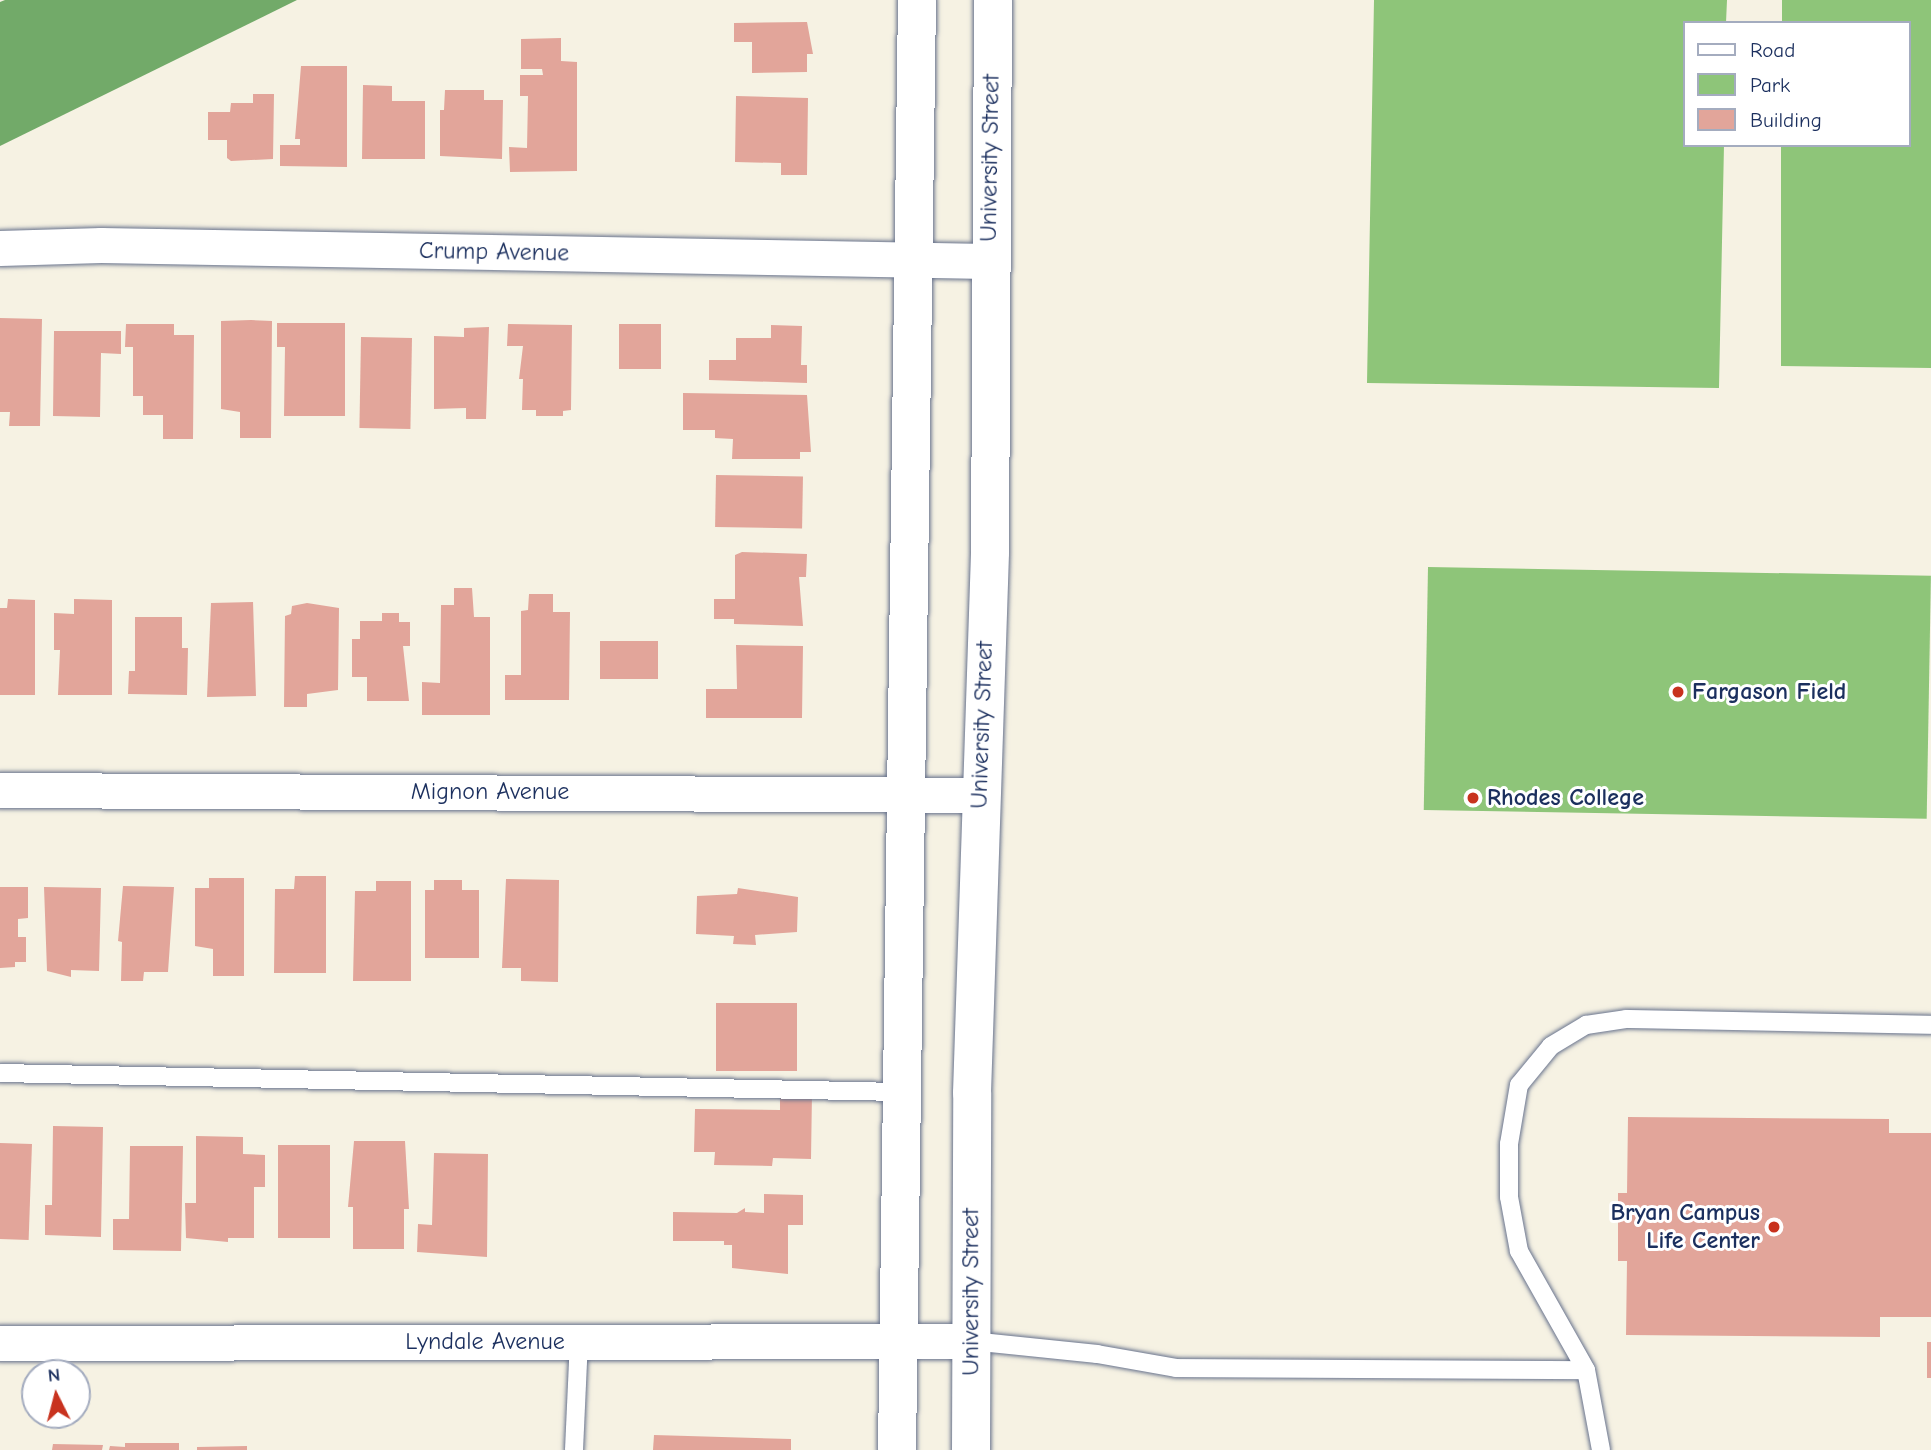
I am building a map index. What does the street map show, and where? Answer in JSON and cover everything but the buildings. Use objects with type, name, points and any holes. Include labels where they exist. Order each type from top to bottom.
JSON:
[{"type":"main road","points":[[897,1450],[899,1091],[918,0]]},
{"type":"main road","name":"University Street","points":[[971,1450],[979,795],[990,552],[988,261],[993,0]]},
{"type":"street","name":"Crump Avenue","points":[[0,248],[988,261]]},
{"type":"street","name":"Mignon Avenue","points":[[0,790],[979,795]]},
{"type":"street","name":"Lyndale Avenue","points":[[0,1343],[971,1341]]},
{"type":"lane","points":[[1601,1450],[1586,1370],[1519,1251],[1509,1197],[1509,1144],[1519,1085],[1551,1046],[1586,1026],[1626,1019],[1931,1025]]},
{"type":"lane","points":[[0,1073],[899,1091]]},
{"type":"lane","points":[[574,1450],[579,1341]]},
{"type":"lane","points":[[971,1341],[1097,1354],[1176,1368],[1586,1370]]},
{"type":"green space","points":[[297,0],[0,146],[0,2]]},
{"type":"green space","points":[[1374,0],[1727,0],[1726,21],[1682,21],[1682,147],[1724,147],[1719,388],[1367,383]]},
{"type":"green space","points":[[1782,0],[1931,0],[1931,368],[1781,366],[1781,147],[1910,147],[1910,21],[1782,21]]},
{"type":"green space","name":"Fargason Field","points":[[1428,567],[1931,576],[1927,819],[1424,810]]},
{"type":"place","name":"Fargason Field","points":[[1678,692]]},
{"type":"place","name":"Rhodes College","points":[[1473,798]]},
{"type":"place","name":"Bryan Campus Life Center","points":[[1774,1227]]}]
